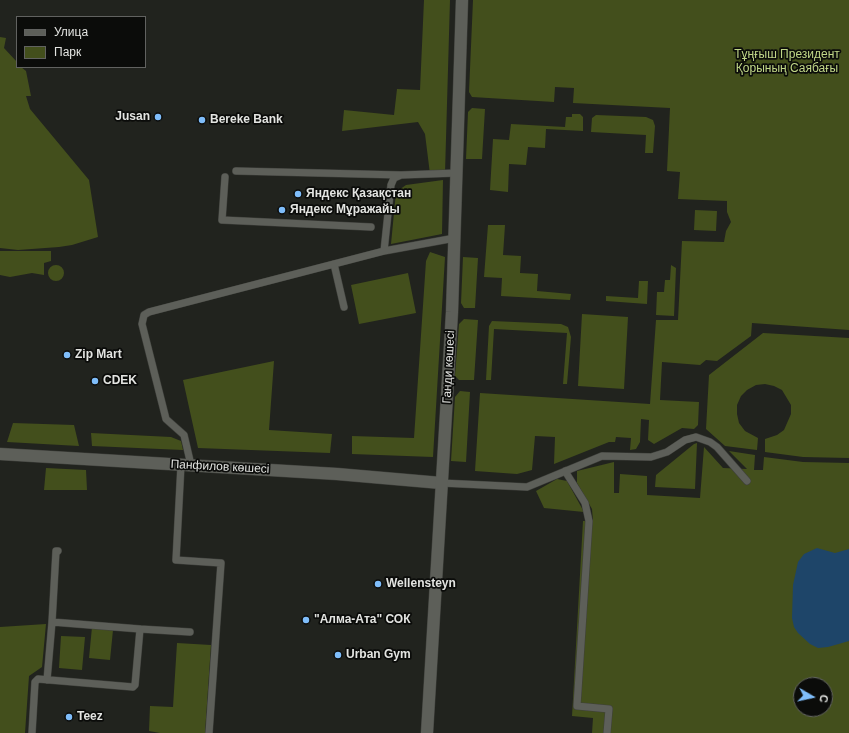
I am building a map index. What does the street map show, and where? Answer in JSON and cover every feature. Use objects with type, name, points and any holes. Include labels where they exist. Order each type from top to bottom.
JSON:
[{"type":"street","name":"Ганди көшесі","points":[[427,733],[448,385],[455,238],[462,0]]},
{"type":"street","name":"Панфилов көшесі","points":[[0,454],[337,474],[441,483]]},
{"type":"lane","points":[[236,171],[401,175],[457,173]]},
{"type":"lane","points":[[384,251],[391,185],[394,178],[401,175]]},
{"type":"lane","points":[[225,177],[222,220],[371,227]]},
{"type":"lane","points":[[210,733],[221,563],[176,560],[186,465],[184,435],[166,419],[142,324],[144,315],[149,312],[384,251],[455,238]]},
{"type":"lane","points":[[334,264],[344,307]]},
{"type":"lane","points":[[441,483],[527,487],[602,456],[659,456],[684,440],[696,437],[710,442],[717,447],[747,481]]},
{"type":"lane","points":[[565,471],[585,503],[589,522],[577,706],[609,709],[608,733]]},
{"type":"lane","points":[[47,680],[56,551],[58,551],[57,552]]},
{"type":"lane","points":[[52,622],[190,632]]},
{"type":"lane","points":[[32,733],[35,682],[38,679],[133,688],[135,685],[140,629]]},
{"type":"green space","points":[[424,0],[450,0],[445,173],[430,174],[425,134],[418,122],[342,131],[344,110],[394,115],[397,89],[420,90]]},
{"type":"green space","name":"Тұңғыш Президент Қорының Саябағы","points":[[473,0],[849,0],[849,330],[752,323],[751,336],[717,361],[706,360],[700,365],[662,362],[660,400],[699,402],[698,425],[694,429],[682,428],[654,444],[648,440],[649,420],[641,419],[640,442],[636,449],[630,450],[631,438],[616,437],[615,442],[609,442],[554,464],[555,437],[535,436],[532,470],[517,474],[475,471],[480,393],[650,404],[656,320],[678,320],[682,241],[724,242],[726,231],[731,222],[727,212],[727,201],[678,199],[680,172],[667,171],[670,108],[573,103],[574,88],[555,87],[554,102],[472,97],[469,92]]},
{"type":"green space","points":[[0,37],[6,38],[4,48],[16,61],[16,68],[22,68],[26,71],[31,96],[26,96],[30,109],[89,180],[98,237],[72,245],[59,247],[18,250],[0,248]]},
{"type":"green space","points":[[472,108],[485,109],[482,159],[466,159],[468,112]]},
{"type":"green space","points":[[572,114],[580,114],[583,117],[583,131],[546,129],[545,148],[528,147],[526,165],[509,164],[508,192],[490,190],[493,139],[509,140],[511,124],[565,127],[566,117],[572,117]]},
{"type":"green space","points":[[596,115],[646,117],[653,120],[655,126],[653,153],[645,153],[646,135],[591,132],[592,118]]},
{"type":"green space","points":[[443,180],[442,234],[391,244],[396,192],[406,185]]},
{"type":"green space","points":[[695,210],[717,211],[716,231],[694,230]]},
{"type":"green space","points":[[488,225],[505,225],[503,255],[521,256],[520,273],[538,274],[537,291],[571,294],[570,300],[501,296],[502,278],[484,277]]},
{"type":"green space","points":[[0,251],[51,251],[51,261],[44,263],[44,275],[32,273],[10,277],[0,275]]},
{"type":"green space","points":[[430,252],[445,257],[433,457],[352,454],[352,436],[414,438],[426,261]]},
{"type":"green space","points":[[463,257],[478,258],[475,308],[464,308],[461,303]]},
{"type":"green space","points":[[56,265],[63,270],[64,273],[59,280],[56,281],[49,276],[48,273],[53,266]]},
{"type":"green space","points":[[671,265],[676,268],[674,316],[656,315],[657,292],[664,292],[665,280],[670,280]]},
{"type":"green space","points":[[408,273],[416,313],[359,324],[351,285]]},
{"type":"green space","points":[[639,281],[648,281],[647,304],[606,301],[606,296],[638,298]]},
{"type":"green space","points":[[582,314],[628,317],[624,389],[578,386]]},
{"type":"green space","points":[[464,319],[478,320],[474,380],[459,380],[455,376],[459,324]]},
{"type":"green space","points":[[492,321],[561,324],[568,327],[571,337],[567,384],[563,384],[567,333],[494,329],[491,380],[486,380],[489,326]]},
{"type":"green space","points":[[763,333],[849,338],[849,458],[803,457],[765,452],[765,439],[777,435],[784,430],[791,414],[791,405],[782,390],[765,384],[756,385],[747,390],[741,396],[737,405],[739,423],[745,431],[758,438],[757,450],[725,446],[706,429],[709,375]]},
{"type":"green space","points":[[274,361],[269,430],[332,434],[330,453],[198,448],[183,380]]},
{"type":"green space","points":[[460,391],[470,392],[466,462],[451,461],[455,397]]},
{"type":"green space","points":[[13,423],[74,425],[79,446],[7,442]]},
{"type":"green space","points":[[91,433],[171,437],[181,441],[183,450],[92,446]]},
{"type":"green space","points":[[697,443],[695,489],[655,487],[656,475]]},
{"type":"green space","points":[[704,447],[723,468],[747,469],[729,451],[755,455],[754,470],[763,470],[764,457],[803,462],[849,463],[849,733],[592,733],[593,718],[572,716],[583,521],[593,521],[592,509],[577,483],[577,471],[614,462],[614,493],[619,493],[620,474],[647,476],[647,495],[700,498]]},
{"type":"green space","points":[[46,468],[86,470],[87,490],[44,490]]},
{"type":"green space","points":[[557,479],[567,481],[584,512],[544,508],[536,491]]},
{"type":"green space","points":[[46,624],[42,667],[29,676],[25,733],[0,733],[0,627]]},
{"type":"green space","points":[[92,627],[113,630],[110,660],[89,658]]},
{"type":"green space","points":[[61,636],[85,637],[82,670],[59,668]]},
{"type":"green space","points":[[177,643],[211,645],[205,733],[160,733],[149,731],[150,706],[173,707]]},
{"type":"water","points":[[817,548],[835,553],[849,549],[849,641],[828,647],[818,648],[810,644],[798,633],[794,627],[792,618],[793,585],[798,562],[804,554]]},
{"type":"place","name":"Jusan","points":[[158,117]]},
{"type":"place","name":"Bereke Bank","points":[[202,120]]},
{"type":"place","name":"Яндекс Қазақстан","points":[[298,194]]},
{"type":"place","name":"Яндекс Мұражайы","points":[[282,210]]},
{"type":"place","name":"Zip Mart","points":[[67,355]]},
{"type":"place","name":"CDEK","points":[[95,381]]},
{"type":"place","name":"Wellensteyn","points":[[378,584]]},
{"type":"place","name":"\"Алма-Ата\" СОК","points":[[306,620]]},
{"type":"place","name":"Urban Gym","points":[[338,655]]},
{"type":"place","name":"Teez","points":[[69,717]]}]
